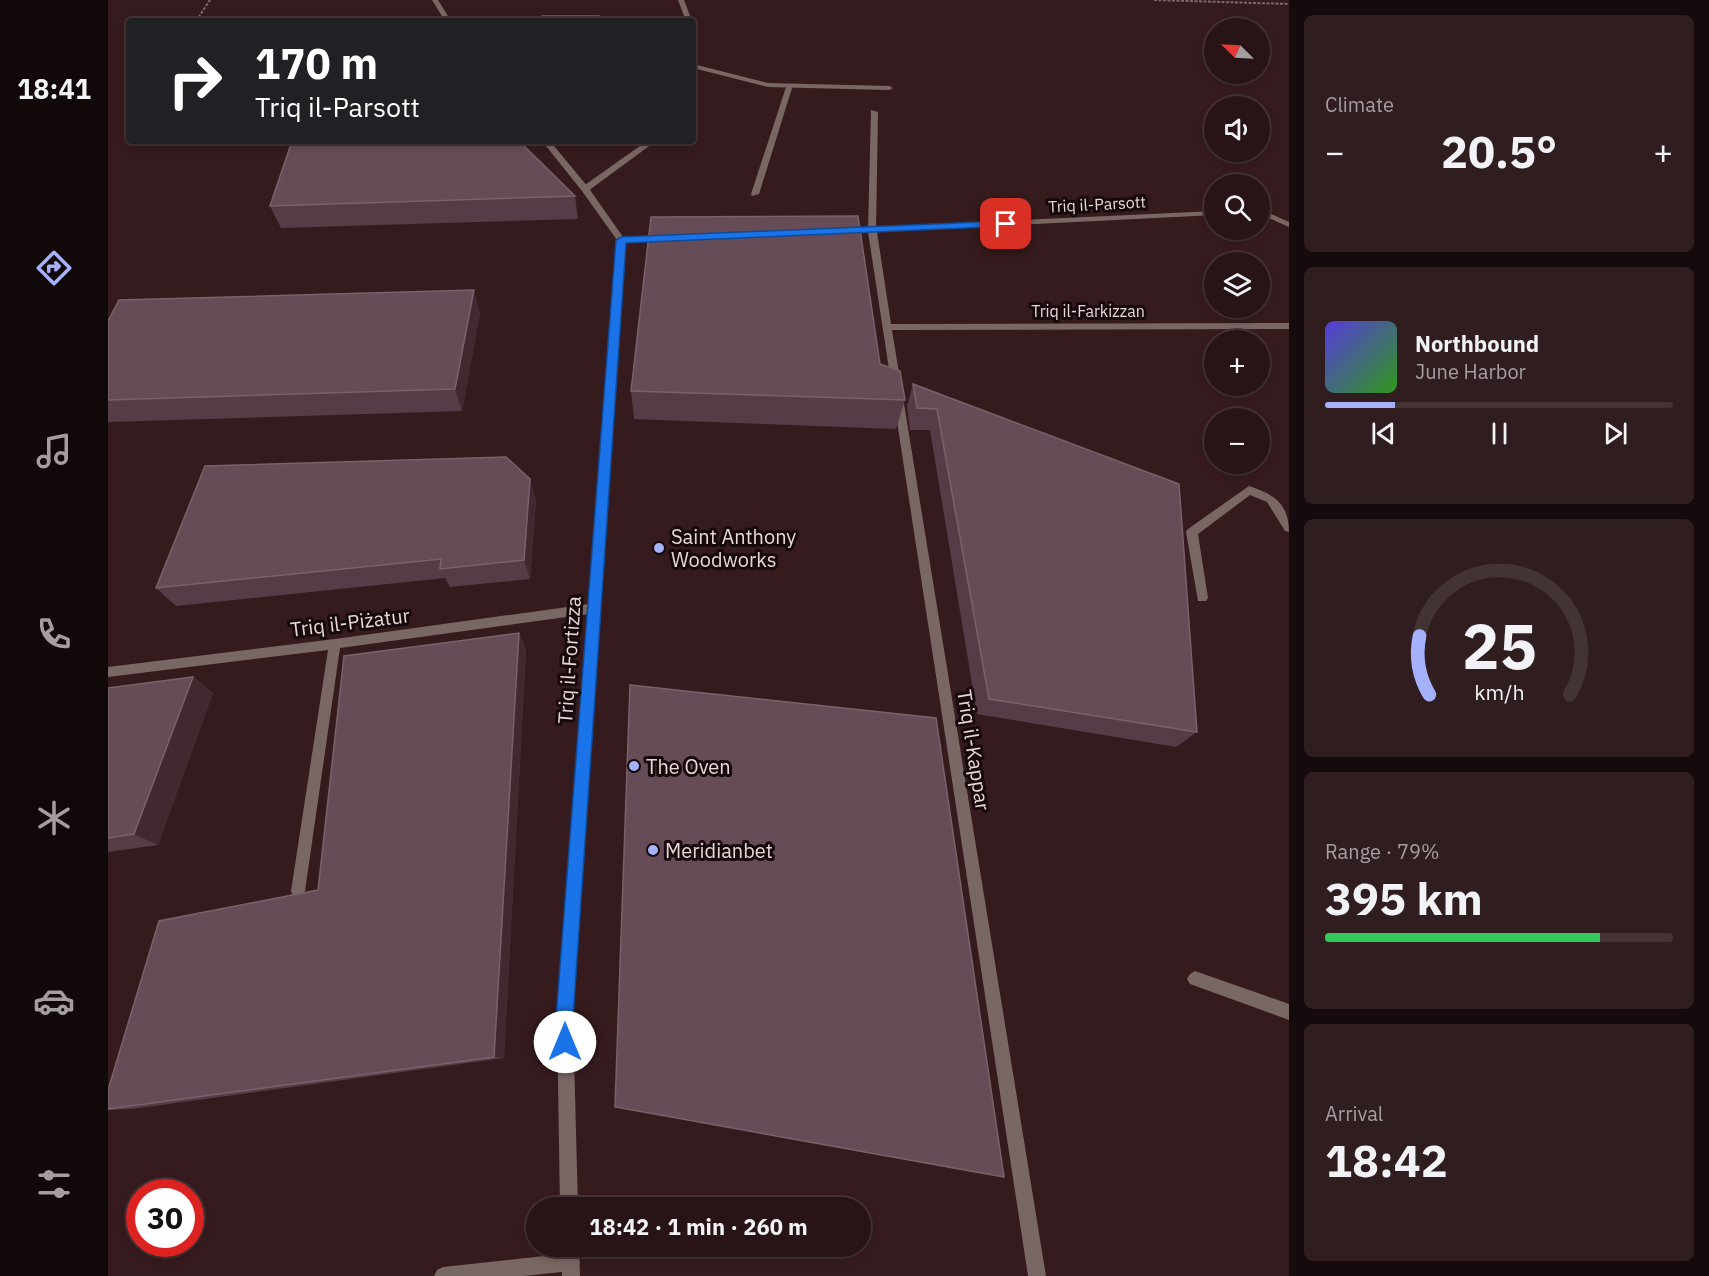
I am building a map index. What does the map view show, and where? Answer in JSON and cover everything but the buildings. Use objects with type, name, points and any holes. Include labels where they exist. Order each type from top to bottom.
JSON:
[{"type":"street","points":[[435,0],[446,18]]},
{"type":"street","points":[[681,0],[688,18]]},
{"type":"street","points":[[696,67],[768,84],[889,88]]},
{"type":"street","points":[[755,194],[789,85]]},
{"type":"street","name":"Triq il-Kappar","points":[[874,112],[872,230],[1037,1276]]},
{"type":"street","points":[[548,144],[585,189],[621,240],[681,237]]},
{"type":"street","points":[[585,189],[648,144]]},
{"type":"street","name":"Triq il-Parsott","points":[[836,231],[1204,214]]},
{"type":"street","points":[[1270,216],[1289,225]]},
{"type":"street","name":"Triq il-Fortizza","points":[[569,1197],[565,1018],[621,240]]},
{"type":"street","name":"Triq il-Farkizzan","points":[[887,327],[1289,326]]},
{"type":"street","points":[[1202,598],[1192,532],[1249,490],[1271,499],[1289,528]]},
{"type":"street","name":"Triq il-Piżatur","points":[[108,672],[596,608]]},
{"type":"street","points":[[298,891],[335,644]]},
{"type":"street","points":[[1195,979],[1289,1012]]},
{"type":"street","points":[[443,1276],[571,1262]]},
{"type":"path","points":[[198,18],[210,0]]},
{"type":"path","points":[[1154,0],[1289,4]]},
{"type":"place","name":"Saint Anthony Woodworks","points":[[659,548]]},
{"type":"place","name":"The Oven","points":[[634,766]]},
{"type":"place","name":"Meridianbet","points":[[653,850]]},
{"type":"route","points":[[565,1042],[621,240],[1006,224]]}]
